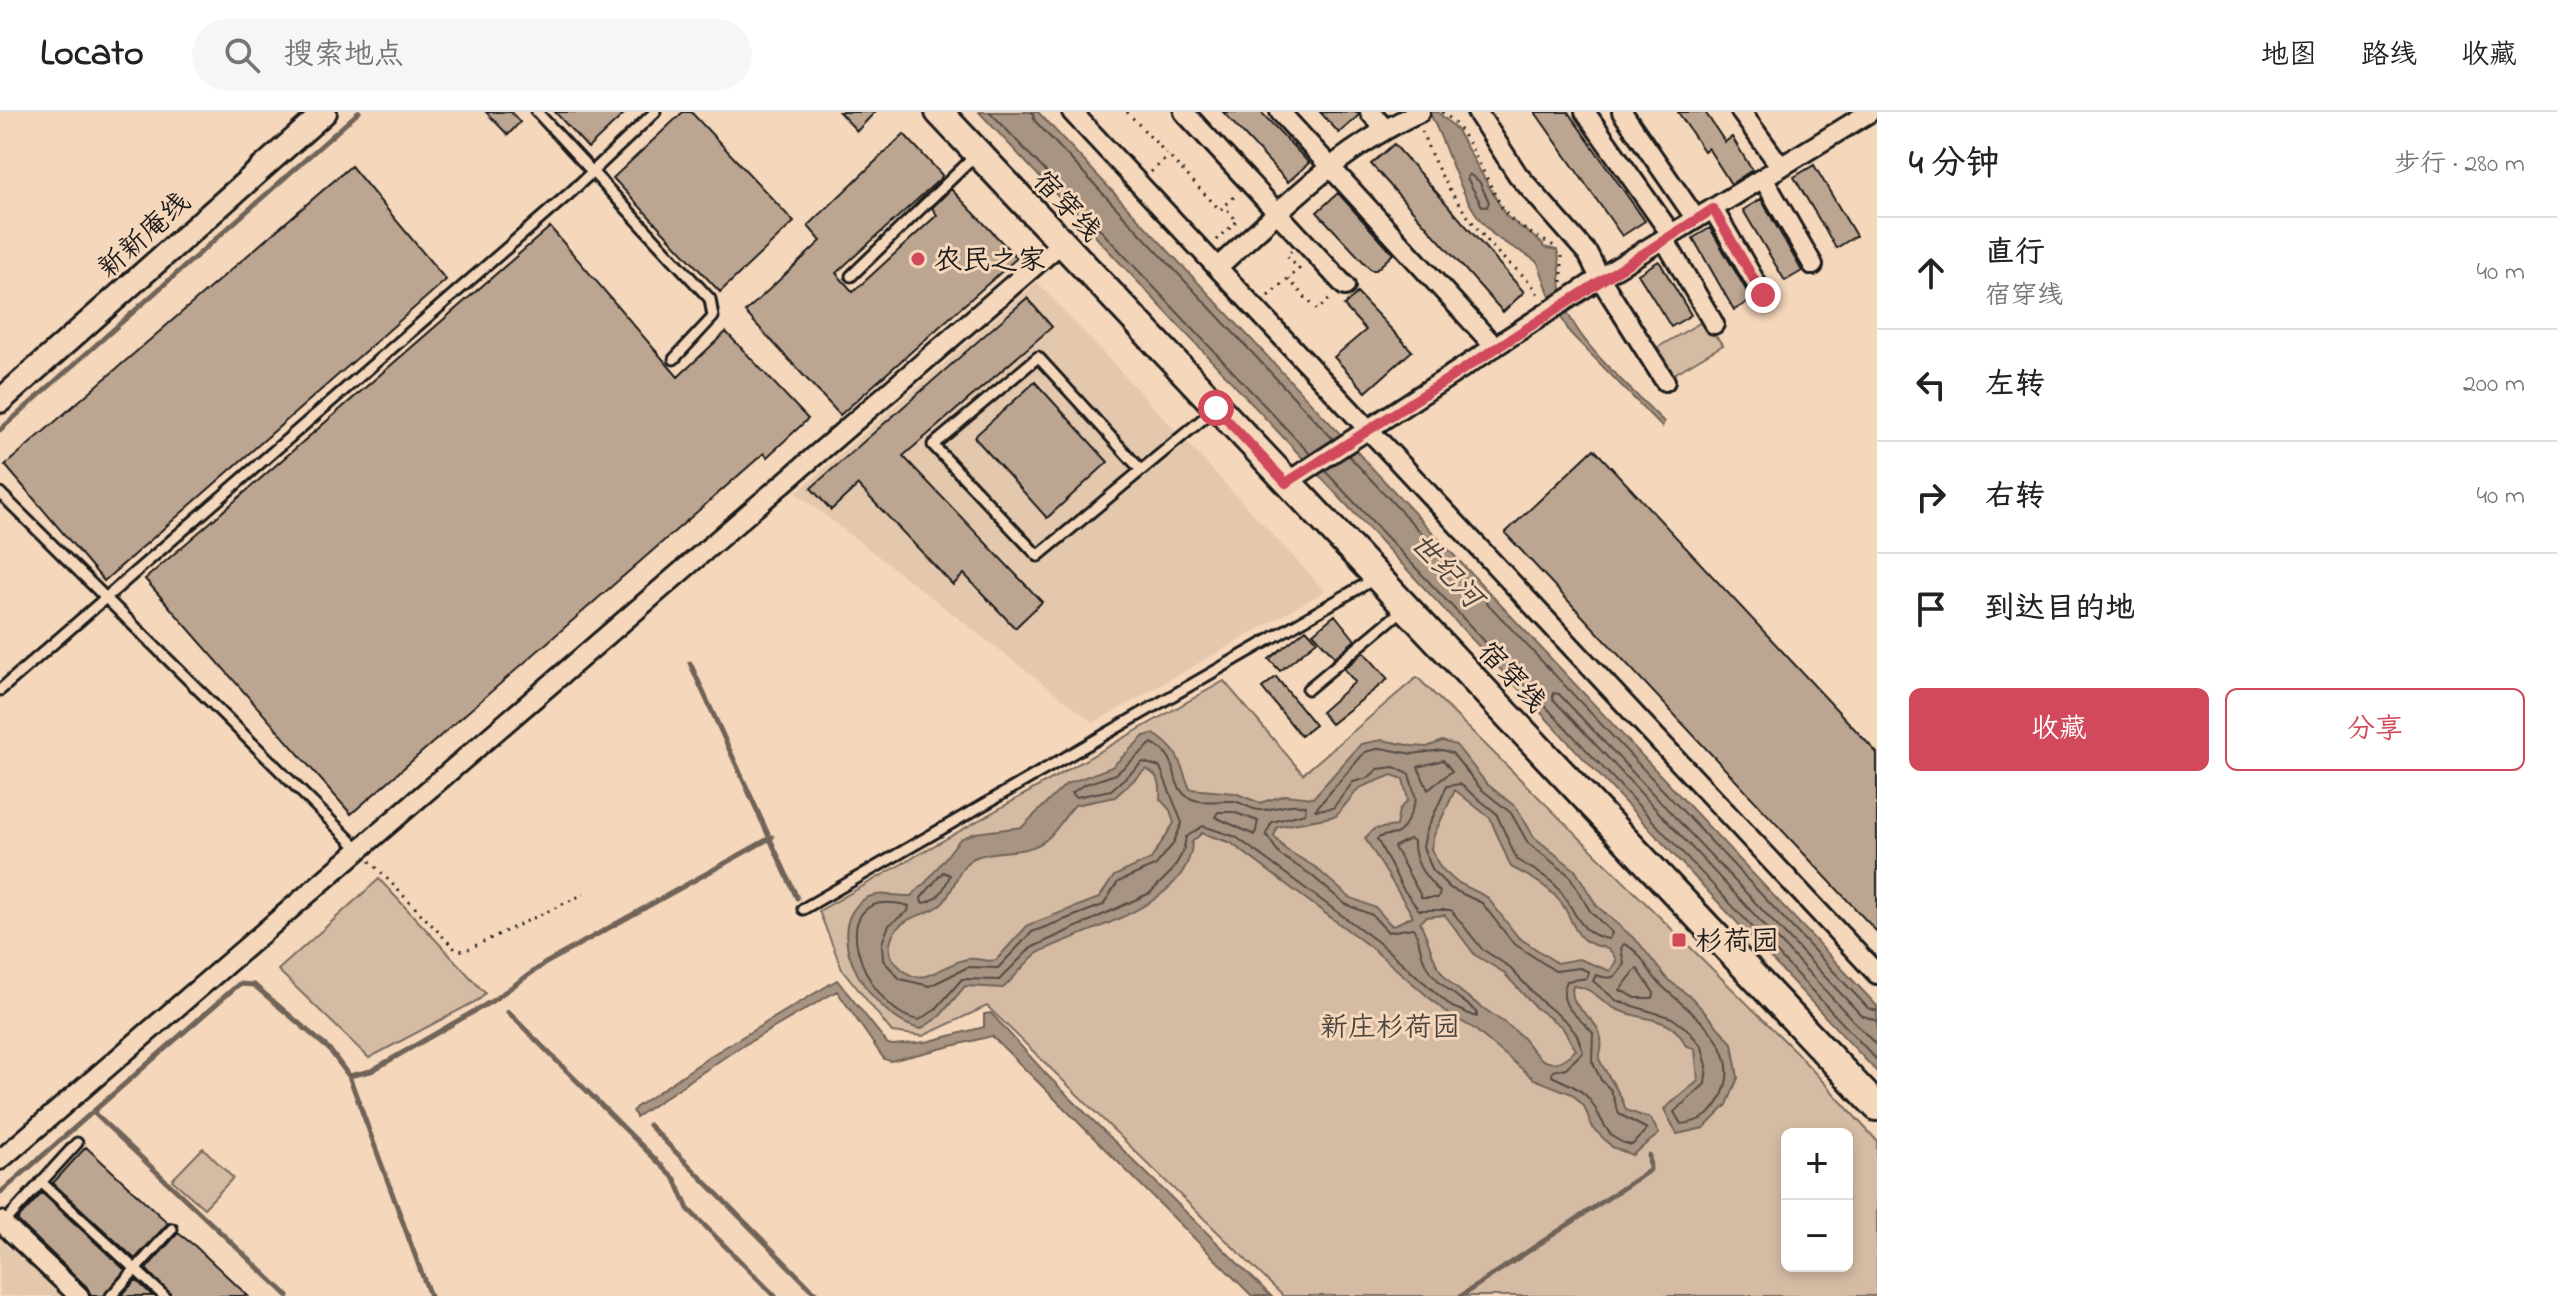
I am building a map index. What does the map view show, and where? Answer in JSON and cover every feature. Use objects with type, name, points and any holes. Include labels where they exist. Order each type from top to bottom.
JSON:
[{"type":"main road","name":"宿穿线","points":[[939,112],[1216,408],[1294,477],[1376,578],[1877,1107]]},
{"type":"street","name":"新新庵线","points":[[0,401],[325,112]]},
{"type":"street","points":[[1184,112],[1345,286]]},
{"type":"street","points":[[1280,112],[1495,347]]},
{"type":"street","points":[[1370,112],[1385,129]]},
{"type":"street","points":[[1477,112],[1518,175],[1588,254],[1665,381]]},
{"type":"street","points":[[1585,112],[1668,237],[1714,324]]},
{"type":"street","points":[[1622,112],[1696,219]]},
{"type":"street","points":[[1741,112],[1781,167]]},
{"type":"street","points":[[1218,267],[1330,166],[1385,129],[1419,113]]},
{"type":"street","points":[[1294,477],[1600,278],[1862,114]]},
{"type":"street","points":[[1083,116],[1139,183],[1367,430],[1877,974]]},
{"type":"street","points":[[1763,178],[1813,265]]},
{"type":"street","points":[[1713,209],[1763,295]]},
{"type":"street","points":[[0,1160],[1060,244]]},
{"type":"street","points":[[1,1223],[79,1296]]},
{"type":"lane","points":[[537,112],[710,299],[713,317],[674,359]]},
{"type":"lane","points":[[0,690],[592,172],[655,112]]},
{"type":"lane","points":[[851,276],[977,154]]},
{"type":"lane","points":[[1141,470],[1038,357],[933,445],[1038,556],[1216,408]]},
{"type":"lane","points":[[0,493],[359,849]]},
{"type":"lane","points":[[803,909],[1376,578]]},
{"type":"lane","points":[[1308,689],[1405,608]]},
{"type":"lane","points":[[1,1223],[77,1143]]},
{"type":"lane","points":[[41,1182],[164,1296]]},
{"type":"lane","points":[[111,1296],[172,1229]]},
{"type":"path","points":[[1127,112],[1220,210],[1250,183]]},
{"type":"path","points":[[1442,112],[1457,126],[1469,151],[1487,173],[1504,210],[1517,223],[1562,253],[1564,275],[1561,286],[1565,301]]},
{"type":"path","points":[[1419,113],[1432,158],[1457,203],[1501,255],[1534,285],[1546,313]]},
{"type":"path","points":[[1139,183],[1169,156]]},
{"type":"path","points":[[1203,252],[1237,221],[1224,206]]},
{"type":"path","points":[[1255,307],[1299,269],[1287,256],[1303,241]]},
{"type":"path","points":[[1288,279],[1317,310],[1345,286]]},
{"type":"path","points":[[359,849],[455,949],[464,951],[584,894]]},
{"type":"shaded area","points":[[1037,282],[1325,591],[1094,723],[796,493]]},
{"type":"shaded area","points":[[0,1239],[61,1296],[0,1296]]},
{"type":"green space","points":[[1703,321],[1723,345],[1669,377],[1653,350]]},
{"type":"green space","name":"新庄杉荷园","points":[[1417,677],[1795,1051],[1877,1141],[1877,1296],[1283,1296],[987,1006],[923,1036],[892,1032],[842,969],[819,911],[1224,681],[1303,774]]},
{"type":"green space","points":[[379,879],[485,993],[480,999],[369,1058],[278,970]]},
{"type":"green space","points":[[203,1148],[233,1178],[204,1208],[172,1180]]},
{"type":"water","name":"世纪河","points":[[979,112],[1038,112],[1877,1006],[1877,1072]]},
{"type":"water","points":[[1429,112],[1438,112],[1456,129],[1506,216],[1543,247],[1557,250],[1562,297],[1572,320],[1594,352],[1664,422],[1662,427],[1570,333],[1551,299],[1538,263],[1499,239],[1477,215],[1461,187]]},
{"type":"water","points":[[1154,734],[1169,746],[1178,758],[1190,789],[1235,793],[1260,803],[1285,795],[1313,798],[1361,744],[1382,740],[1412,746],[1427,747],[1442,741],[1456,745],[1487,784],[1517,808],[1534,837],[1575,870],[1597,906],[1639,943],[1667,979],[1692,998],[1732,1043],[1738,1078],[1727,1105],[1704,1128],[1677,1134],[1664,1109],[1698,1081],[1695,1049],[1685,1045],[1673,1028],[1625,1013],[1591,992],[1573,986],[1576,1004],[1600,1033],[1602,1044],[1599,1059],[1626,1110],[1651,1119],[1659,1134],[1632,1155],[1612,1147],[1593,1128],[1584,1106],[1572,1094],[1534,1079],[1473,1028],[1448,1014],[1373,949],[1231,843],[1202,833],[1192,842],[1187,864],[1173,883],[1154,899],[1131,913],[1038,953],[1003,988],[965,986],[940,1016],[921,1029],[904,1023],[887,1011],[871,995],[849,955],[846,934],[850,916],[863,900],[880,895],[911,896],[960,839],[975,833],[1022,827],[1066,784],[1112,767],[1144,736]],"holes":[[[1146,769],[1159,781],[1160,799],[1170,810],[1174,823],[1151,859],[1114,876],[1099,898],[1028,925],[996,960],[967,959],[920,977],[903,970],[893,959],[890,945],[895,931],[905,922],[942,904],[963,868],[972,859],[991,853],[1031,848],[1052,834],[1075,805],[1115,797]],[[1392,775],[1403,779],[1408,800],[1399,810],[1396,826],[1374,829],[1365,838],[1413,916],[1392,926],[1376,908],[1349,897],[1315,867],[1285,849],[1274,836],[1277,827],[1336,816],[1359,788]],[[1455,790],[1490,818],[1511,867],[1553,894],[1583,939],[1614,955],[1616,961],[1610,971],[1579,959],[1557,963],[1518,937],[1487,897],[1455,881],[1440,867],[1431,849],[1434,835]],[[1445,915],[1475,955],[1503,972],[1535,1007],[1562,1027],[1576,1050],[1559,1061],[1552,1063],[1544,1060],[1512,1028],[1459,990],[1435,961],[1420,923],[1426,917]]]},
{"type":"water","points":[[837,980],[888,1044],[926,1042],[984,1027],[984,1014],[991,1013],[1046,1074],[1271,1296],[1252,1296],[992,1036],[891,1061],[884,1059],[837,991],[734,1051],[636,1117],[635,1108],[712,1055]]},
{"type":"building","points":[[486,112],[511,112],[520,122],[508,135]]},
{"type":"building","points":[[555,112],[626,112],[588,148]]},
{"type":"building","points":[[683,112],[691,112],[794,222],[720,292],[613,178]]},
{"type":"building","points":[[839,112],[875,112],[857,131]]},
{"type":"building","points":[[1223,112],[1261,112],[1309,163],[1288,182]]},
{"type":"building","points":[[1320,112],[1358,112],[1359,115],[1339,133]]},
{"type":"building","points":[[1535,112],[1568,112],[1645,221],[1622,236]]},
{"type":"building","points":[[1678,112],[1705,112],[1725,142],[1732,137],[1752,170],[1731,184],[1708,148],[1704,151]]},
{"type":"building","points":[[904,134],[942,175],[836,273],[853,292],[937,215],[932,208],[951,189],[1017,258],[840,415],[745,312],[821,241],[808,226]]},
{"type":"building","points":[[1394,144],[1524,292],[1503,312],[1371,164]]},
{"type":"building","points":[[1814,165],[1856,236],[1836,248],[1794,177]]},
{"type":"building","points":[[351,166],[446,280],[104,581],[5,465]]},
{"type":"building","points":[[1338,193],[1393,254],[1376,270],[1371,270],[1317,212]]},
{"type":"building","points":[[1761,199],[1802,271],[1785,281],[1743,210]]},
{"type":"building","points":[[550,227],[678,377],[726,332],[808,419],[767,457],[764,453],[351,814],[145,579]]},
{"type":"building","points":[[1710,228],[1752,300],[1734,310],[1693,238]]},
{"type":"building","points":[[1659,261],[1691,315],[1671,327],[1638,274]]},
{"type":"building","points":[[1357,293],[1412,351],[1366,392],[1334,357],[1366,330],[1344,306]]},
{"type":"building","points":[[1027,298],[1052,327],[903,456],[1042,602],[1015,628],[964,574],[953,585],[858,485],[831,510],[811,488]]},
{"type":"building","points":[[1035,382],[1108,462],[1047,518],[974,437]]},
{"type":"building","points":[[1594,449],[1877,753],[1877,932],[1505,533]]},
{"type":"building","points":[[1335,615],[1355,640],[1335,657],[1313,633]]},
{"type":"building","points":[[1306,629],[1317,641],[1280,671],[1269,659]]},
{"type":"building","points":[[1364,652],[1388,679],[1331,724],[1321,712],[1355,682],[1344,669]]},
{"type":"building","points":[[1276,677],[1315,725],[1301,736],[1262,688]]},
{"type":"building","points":[[86,1147],[168,1223],[135,1259],[53,1183]]},
{"type":"building","points":[[42,1193],[125,1270],[104,1296],[91,1296],[87,1287],[17,1220]]},
{"type":"building","points":[[178,1233],[248,1296],[171,1296],[146,1269]]},
{"type":"building","points":[[136,1280],[153,1296],[121,1296]]},
{"type":"waterway","points":[[0,430],[359,112]]},
{"type":"waterway","points":[[690,663],[797,898]]},
{"type":"waterway","points":[[349,1076],[371,1071],[492,1001],[544,964],[772,837]]},
{"type":"waterway","points":[[0,1193],[239,984],[254,985],[329,1049],[349,1076],[430,1296]]},
{"type":"waterway","points":[[508,1012],[675,1179],[688,1209],[775,1296]]},
{"type":"waterway","points":[[93,1112],[288,1296]]},
{"type":"waterway","points":[[649,1125],[818,1296]]},
{"type":"waterway","points":[[1461,1296],[1650,1170],[1649,1155]]},
{"type":"place","name":"农民之家","points":[[918,259]]},
{"type":"place","name":"杉荷园","points":[[1679,940]]},
{"type":"route","points":[[1216,408],[1286,483],[1600,278],[1713,209],[1763,295]]}]
